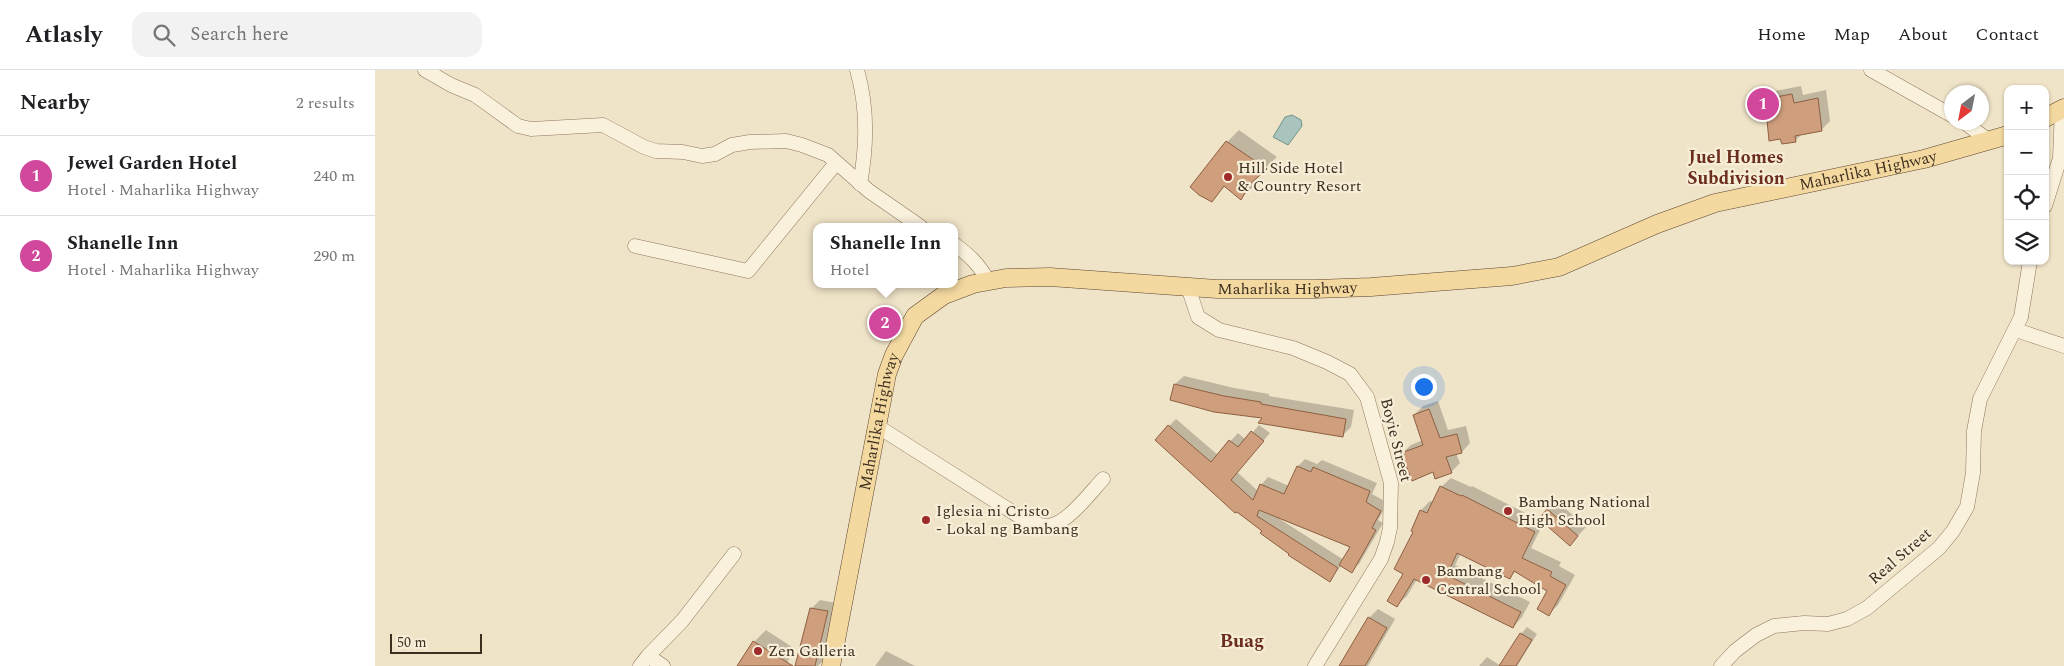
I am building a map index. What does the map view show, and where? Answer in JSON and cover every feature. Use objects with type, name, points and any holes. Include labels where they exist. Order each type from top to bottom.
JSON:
[{"type":"main road","points":[[2049,116],[2063,108]]},
{"type":"main road","name":"Maharlika Highway","points":[[831,666],[881,398],[894,355],[915,316],[944,295],[973,284],[988,281],[1006,278],[1050,276],[1217,289],[1371,287],[1512,276],[1539,272],[1559,267],[1657,224],[1715,204],[1924,159],[2004,136]]},
{"type":"street","points":[[425,70],[451,85],[475,95],[518,126],[531,129],[603,125],[644,147],[656,151],[683,152],[701,156],[715,154],[732,145],[750,142],[786,142],[816,149],[828,155],[860,184],[915,223]]},
{"type":"street","points":[[857,70],[865,112],[865,158],[860,184]]},
{"type":"street","points":[[1871,70],[1944,111]]},
{"type":"street","points":[[2049,193],[2060,158],[2063,108]]},
{"type":"street","points":[[1975,130],[1989,141]]},
{"type":"street","points":[[635,246],[749,271],[836,163]]},
{"type":"street","points":[[958,247],[981,268],[988,281]]},
{"type":"street","name":"Real Street","points":[[1721,666],[1735,651],[1756,634],[1774,626],[1804,623],[1828,624],[1847,619],[1860,612],[1939,548],[1953,531],[1967,507],[1973,473],[1976,416],[1990,378],[2016,330],[2025,297],[2029,265]]},
{"type":"street","name":"Boyie Street","points":[[1188,287],[1198,317],[1219,330],[1293,348],[1327,362],[1350,374],[1367,396],[1391,483],[1390,528],[1381,559],[1315,666]]},
{"type":"street","points":[[2016,330],[2064,346]]},
{"type":"street","points":[[877,426],[1025,520],[1038,525],[1052,526],[1063,519],[1103,479]]},
{"type":"street","points":[[663,666],[644,661],[682,621],[734,554]]},
{"type":"water","points":[[1292,115],[1301,120],[1302,126],[1288,145],[1273,137],[1285,117]]},
{"type":"building","points":[[1792,94],[1794,103],[1818,98],[1822,131],[1795,136],[1796,142],[1782,144],[1780,139],[1769,141],[1765,99]]},
{"type":"building","name":"Hill Side Hotel & Country Resort","points":[[1226,141],[1267,169],[1250,184],[1241,200],[1224,186],[1212,202],[1199,195],[1190,187]]},
{"type":"building","points":[[1174,384],[1224,396],[1261,402],[1261,404],[1346,419],[1343,437],[1258,423],[1262,418],[1214,412],[1170,400]]},
{"type":"building","points":[[1429,409],[1440,438],[1457,434],[1462,453],[1446,457],[1452,473],[1435,479],[1433,472],[1412,481],[1401,453],[1423,445],[1413,415]]},
{"type":"building","points":[[1168,425],[1211,462],[1229,440],[1238,447],[1251,431],[1264,441],[1231,480],[1253,500],[1260,484],[1284,494],[1297,466],[1311,472],[1313,467],[1370,491],[1366,502],[1381,511],[1372,528],[1376,530],[1352,573],[1339,565],[1350,547],[1259,510],[1257,516],[1338,568],[1330,582],[1288,555],[1260,533],[1262,531],[1237,512],[1235,513],[1155,440]]},
{"type":"building","points":[[1440,486],[1535,532],[1522,558],[1552,572],[1550,576],[1566,585],[1549,616],[1537,609],[1547,591],[1514,571],[1510,579],[1457,553],[1447,575],[1521,612],[1513,628],[1414,579],[1397,607],[1387,601],[1403,574],[1394,569],[1413,532],[1411,531],[1420,510],[1427,513]]},
{"type":"building","points":[[1547,509],[1578,536],[1570,546],[1539,519]]},
{"type":"building","points":[[810,608],[828,611],[815,666],[795,666]]},
{"type":"building","points":[[1368,617],[1387,628],[1365,666],[1339,666]]},
{"type":"building","points":[[1520,633],[1532,640],[1516,666],[1499,666]]},
{"type":"building","name":"Zen Galleria","points":[[753,641],[793,666],[737,666]]},
{"type":"place","name":"Jewel Garden Hotel","points":[[1763,104]]},
{"type":"place","name":"Hill Side Hotel & Country Resort","points":[[1228,177]]},
{"type":"place","name":"Shanelle Inn","points":[[885,323]]},
{"type":"place","name":"Bambang National High School","points":[[1508,511]]},
{"type":"place","name":"Iglesia ni Cristo - Lokal ng Bambang","points":[[926,520]]},
{"type":"place","name":"Bambang Central School","points":[[1426,580]]},
{"type":"place","name":"Zen Galleria","points":[[758,651]]},
{"type":"district","name":"Juel Homes Subdivision","points":[[1736,167]]},
{"type":"district","name":"Buag","points":[[1242,641]]}]
